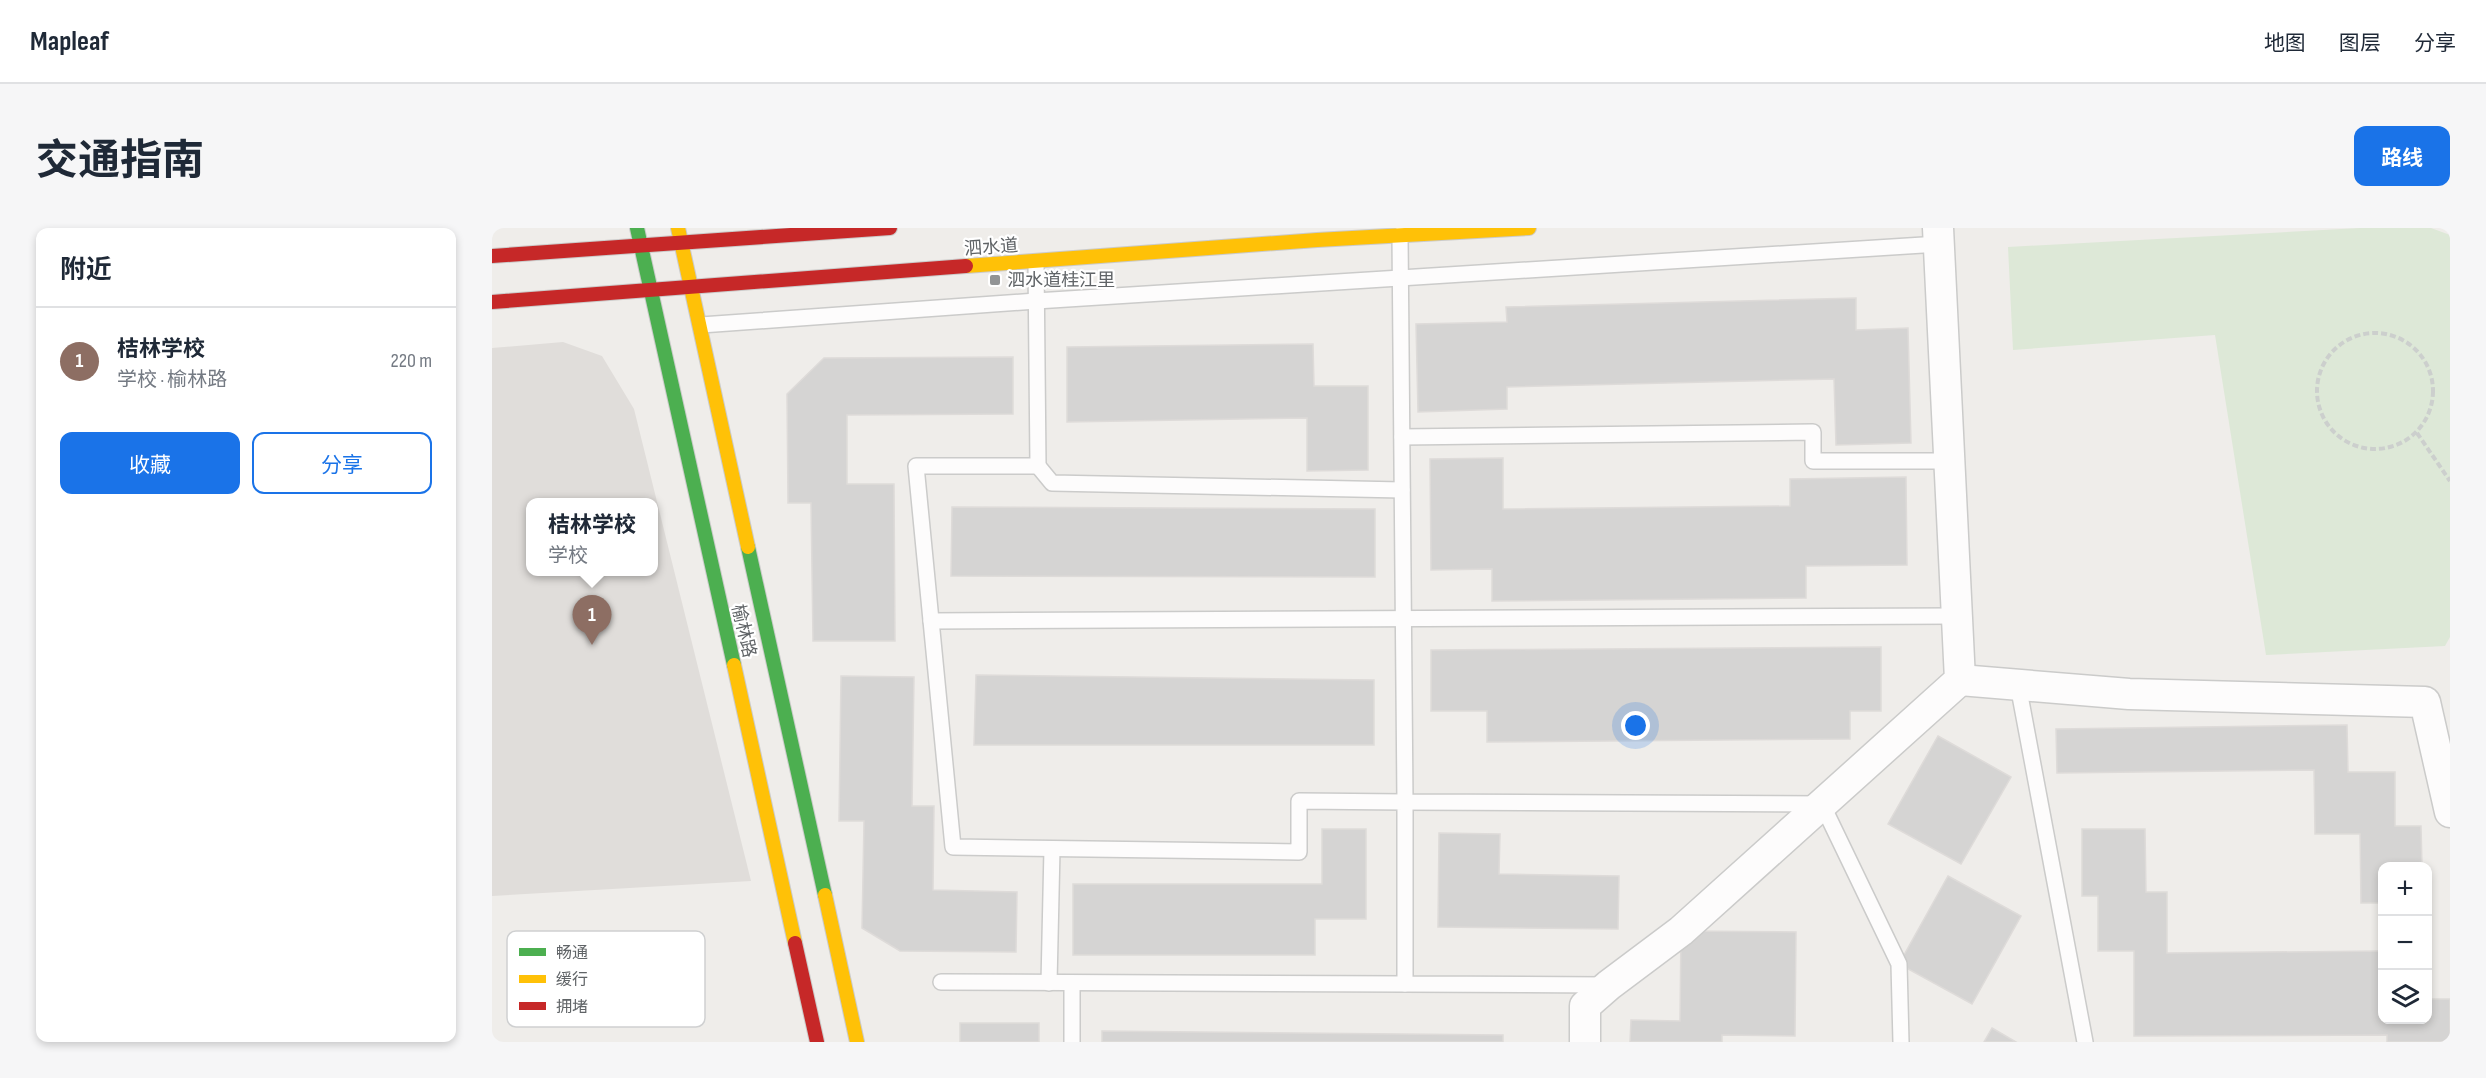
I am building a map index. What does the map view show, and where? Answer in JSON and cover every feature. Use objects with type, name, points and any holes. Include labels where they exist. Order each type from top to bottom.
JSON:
[{"type":"street","name":"榆林路","points":[[637,228],[817,1042]]},
{"type":"street","points":[[492,256],[641,244],[680,234],[890,228]]},
{"type":"street","name":"泗水道","points":[[492,302],[1036,262],[1317,234],[1400,235],[1529,228]]},
{"type":"street","name":"榆林路","points":[[680,234],[857,1042]]},
{"type":"street","points":[[1939,236],[1960,680]]},
{"type":"street","points":[[1585,1042],[1585,1006],[1681,931],[1960,680],[2129,694],[2426,702],[2450,812]]},
{"type":"lane","points":[[1400,235],[1405,984]]},
{"type":"lane","points":[[701,325],[1401,278],[1939,236]]},
{"type":"lane","points":[[1036,262],[1038,466],[1052,483],[1402,490]]},
{"type":"lane","points":[[1402,437],[1813,432],[1813,461],[1949,461]]},
{"type":"lane","points":[[1038,466],[916,466],[953,847],[1299,852],[1299,801],[1822,804],[1899,963],[1902,1042]]},
{"type":"lane","points":[[931,621],[1956,616]]},
{"type":"lane","points":[[2018,685],[2085,1042]]},
{"type":"lane","points":[[1049,983],[1052,849]]},
{"type":"lane","points":[[941,982],[1609,986]]},
{"type":"lane","points":[[1072,983],[1072,1042]]},
{"type":"path","points":[[2379,332],[2398,336],[2415,347],[2428,363],[2434,381],[2434,400],[2428,417],[2417,433],[2401,444],[2383,449],[2364,448],[2347,442],[2332,430],[2322,415],[2316,395],[2318,376],[2327,357],[2341,343],[2359,334],[2379,332]]},
{"type":"path","points":[[2417,433],[2450,481]]},
{"type":"shaded area","points":[[563,342],[602,356],[634,409],[656,498],[526,498],[526,576],[658,576],[658,506],[751,881],[492,896],[492,348]]},
{"type":"green space","points":[[2360,228],[2431,228],[2450,235],[2450,637],[2445,646],[2266,655],[2215,335],[2013,350],[2008,247]]},
{"type":"building","points":[[1856,298],[1856,330],[1908,328],[1911,443],[1836,445],[1834,379],[1507,387],[1507,409],[1418,412],[1416,324],[1507,322],[1506,307]]},
{"type":"building","points":[[1313,344],[1314,386],[1368,386],[1368,470],[1307,471],[1307,418],[1067,422],[1067,347]]},
{"type":"building","points":[[1013,357],[1013,414],[847,415],[847,484],[894,484],[895,641],[813,641],[811,503],[788,503],[787,394],[824,358]]},
{"type":"building","points":[[1503,458],[1503,509],[1790,506],[1790,479],[1906,477],[1907,565],[1806,566],[1806,598],[1492,601],[1492,569],[1431,570],[1430,459]]},
{"type":"building","points":[[952,507],[1375,509],[1375,577],[951,576]]},
{"type":"building","points":[[1881,647],[1881,711],[1850,711],[1850,739],[1487,742],[1487,711],[1431,711],[1431,650]]},
{"type":"building","points":[[976,675],[1374,680],[1374,745],[974,745]]},
{"type":"building","points":[[841,676],[914,677],[912,806],[934,806],[933,890],[1017,892],[1016,952],[900,951],[862,928],[864,821],[839,821]]},
{"type":"building","points":[[2347,725],[2348,772],[2395,772],[2395,826],[2421,826],[2422,862],[2378,862],[2378,903],[2361,903],[2360,834],[2315,834],[2314,770],[2057,773],[2056,729]]},
{"type":"building","points":[[1938,736],[2011,777],[1961,864],[1888,824]]},
{"type":"building","points":[[1322,829],[1366,829],[1366,919],[1315,919],[1315,955],[1073,955],[1073,884],[1322,884]]},
{"type":"building","points":[[2082,829],[2145,829],[2146,892],[2167,892],[2167,953],[2378,951],[2378,1024],[2432,1024],[2432,999],[2450,999],[2450,1042],[2387,1042],[2387,1035],[2134,1036],[2134,951],[2098,951],[2098,896],[2082,896]]},
{"type":"building","points":[[1439,833],[1500,834],[1499,874],[1619,876],[1618,929],[1438,927]]},
{"type":"building","points":[[1948,876],[2021,916],[1972,1004],[1899,964]]},
{"type":"building","points":[[1681,931],[1796,932],[1795,1036],[1722,1035],[1722,1042],[1630,1042],[1631,1020],[1680,1021]]},
{"type":"building","points":[[960,1023],[1039,1023],[1039,1042],[960,1042]]},
{"type":"building","points":[[1992,1028],[2016,1042],[1984,1042]]},
{"type":"building","points":[[1102,1031],[1503,1035],[1503,1042],[1102,1042]]},
{"type":"traffic: fast","points":[[637,228],[734,665]]},
{"type":"traffic: fast","points":[[748,547],[825,895]]},
{"type":"traffic: slow","points":[[678,228],[748,547]]},
{"type":"traffic: slow","points":[[966,266],[1317,240],[1529,228]]},
{"type":"traffic: slow","points":[[734,665],[795,943]]},
{"type":"traffic: slow","points":[[825,895],[857,1042]]},
{"type":"traffic: jam","points":[[492,256],[890,228]]},
{"type":"traffic: jam","points":[[492,302],[966,266]]},
{"type":"traffic: jam","points":[[795,943],[817,1042]]},
{"type":"place","name":"泗水道桂江里","points":[[995,280]]},
{"type":"place","name":"桔林学校","points":[[592,645]]}]
